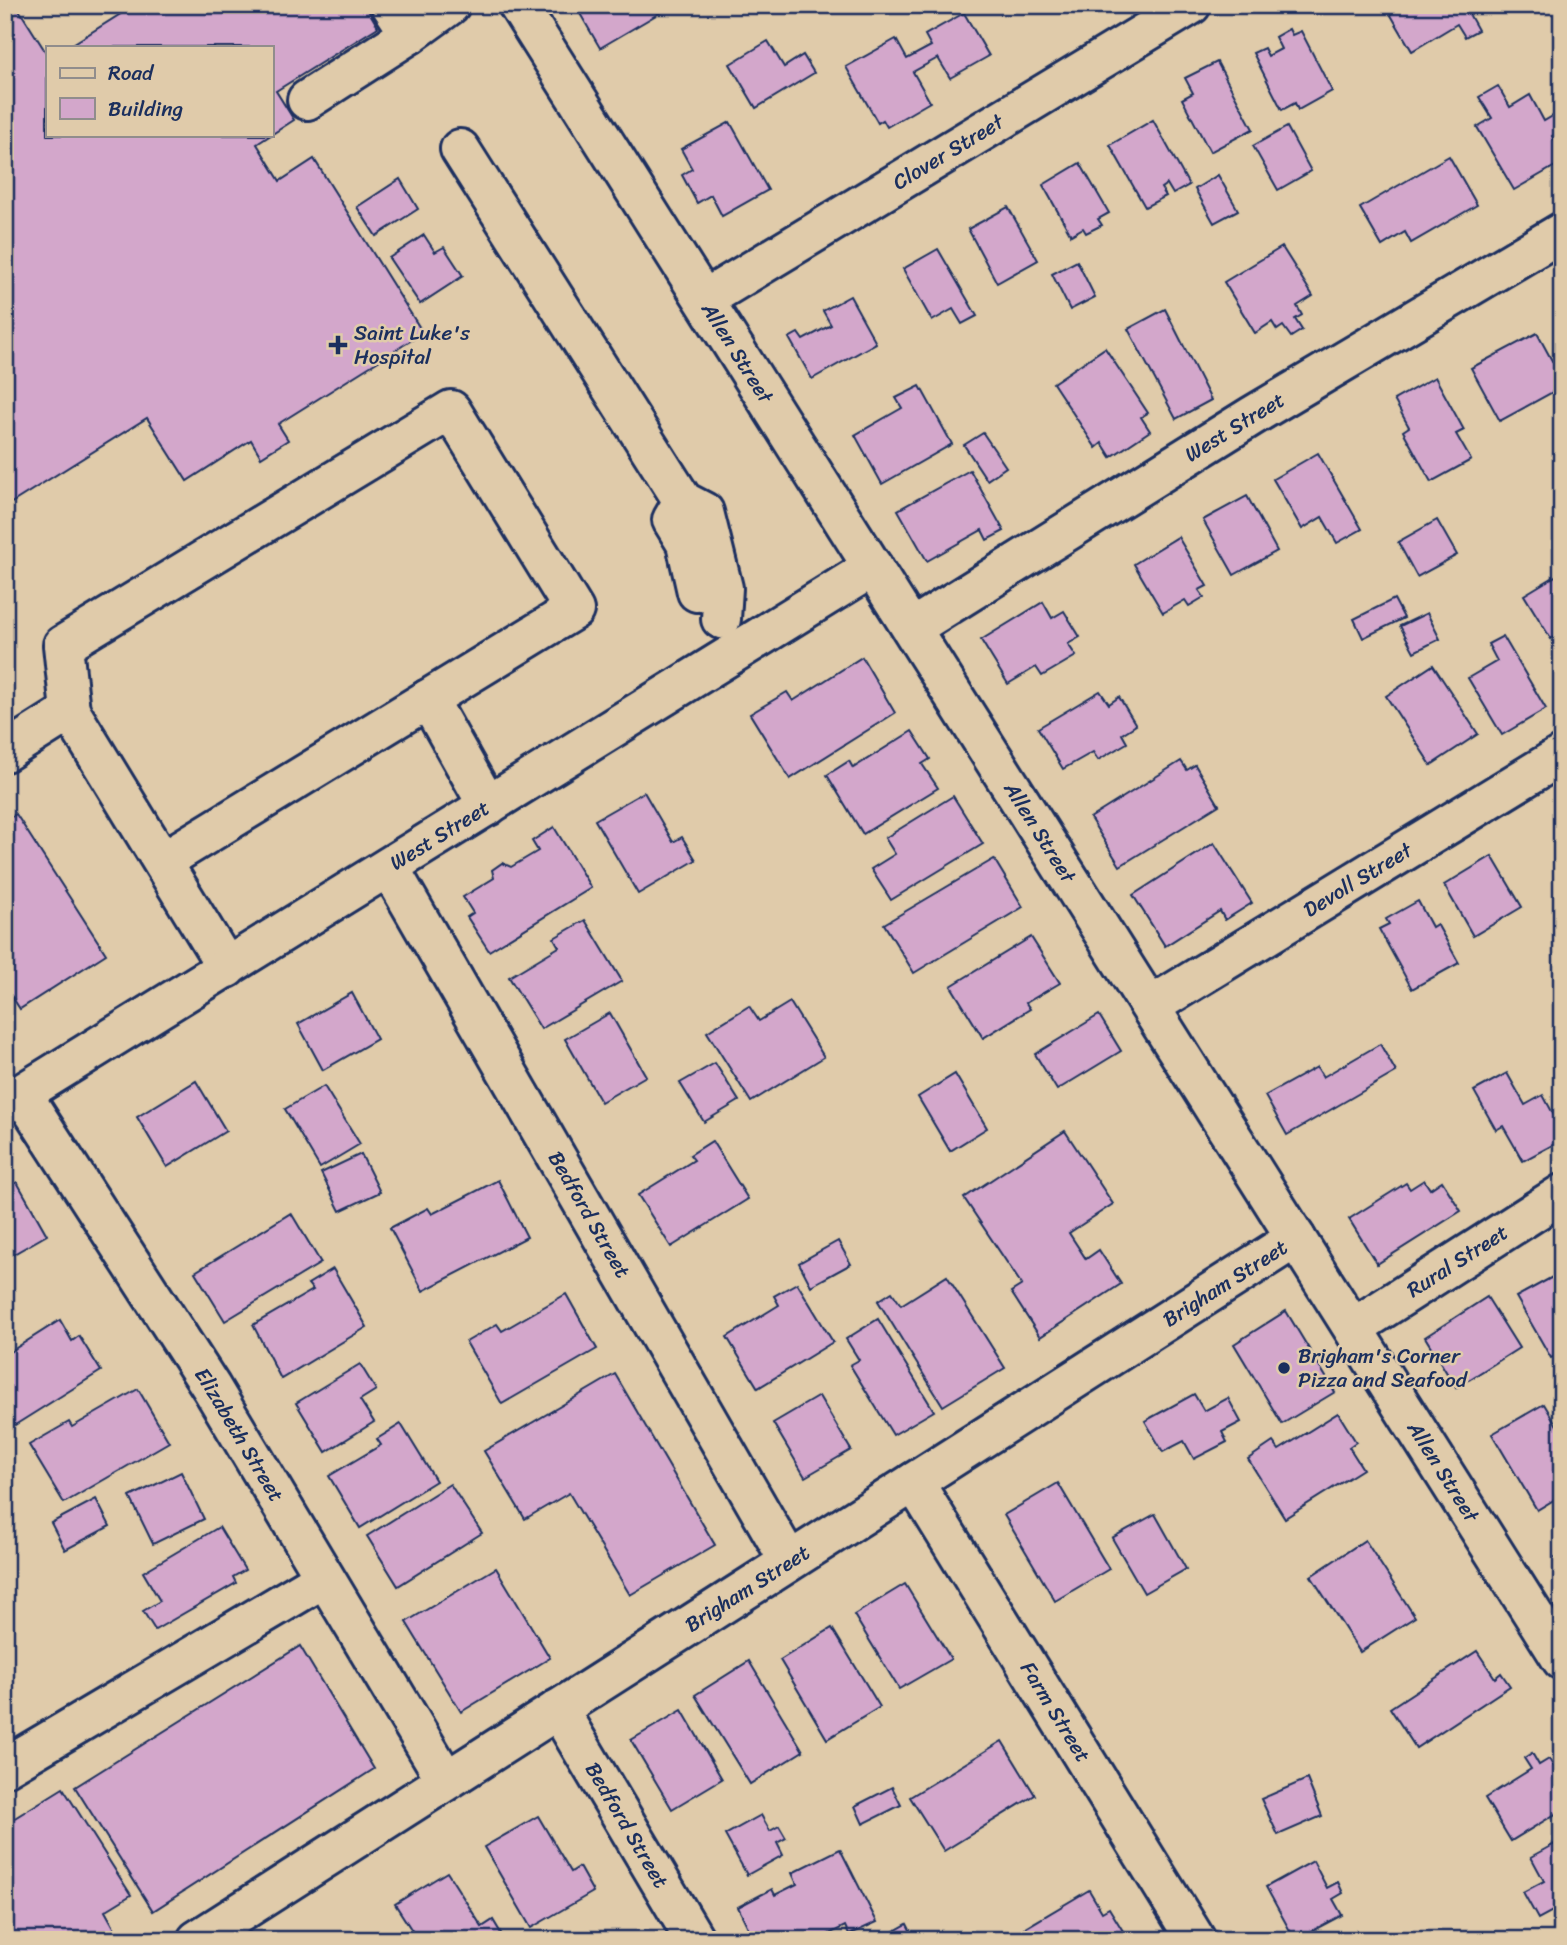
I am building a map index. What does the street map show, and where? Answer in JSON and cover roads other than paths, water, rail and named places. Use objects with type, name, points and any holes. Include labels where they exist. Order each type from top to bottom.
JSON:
[{"type":"street","points":[[307,100],[401,20],[450,5]]},
{"type":"street","name":"Allen Street","points":[[518,5],[1562,1660]]},
{"type":"street","name":"Clover Street","points":[[705,299],[1191,5]]},
{"type":"street","points":[[460,149],[682,501],[704,512],[723,587],[729,635]]},
{"type":"street","name":"West Street","points":[[912,628],[1252,416],[1562,232]]},
{"type":"street","points":[[163,861],[574,610],[451,410],[64,645],[70,711],[226,968]]},
{"type":"street","name":"West Street","points":[[14,1099],[488,806],[729,635],[873,566]]},
{"type":"street","points":[[428,699],[488,806]]},
{"type":"street","points":[[5,752],[70,711]]},
{"type":"street","name":"Devoll Street","points":[[1151,1006],[1562,755]]},
{"type":"street","name":"Bedford Street","points":[[388,867],[789,1561]]},
{"type":"street","name":"Elizabeth Street","points":[[14,1099],[211,1387],[446,1780]]},
{"type":"street","name":"Rural Street","points":[[1353,1328],[1562,1194]]},
{"type":"street","name":"Brigham Street","points":[[197,1940],[1296,1238]]},
{"type":"street","name":"Farm Street","points":[[914,1482],[1196,1940]]},
{"type":"street","points":[[5,1767],[324,1578]]},
{"type":"street","name":"Bedford Street","points":[[558,1709],[695,1940]]},
{"type":"place","name":"Saint Luke's Hospital","points":[[338,345]]},
{"type":"place","name":"Brigham's Corner Pizza and Seafood","points":[[1284,1368]]}]
